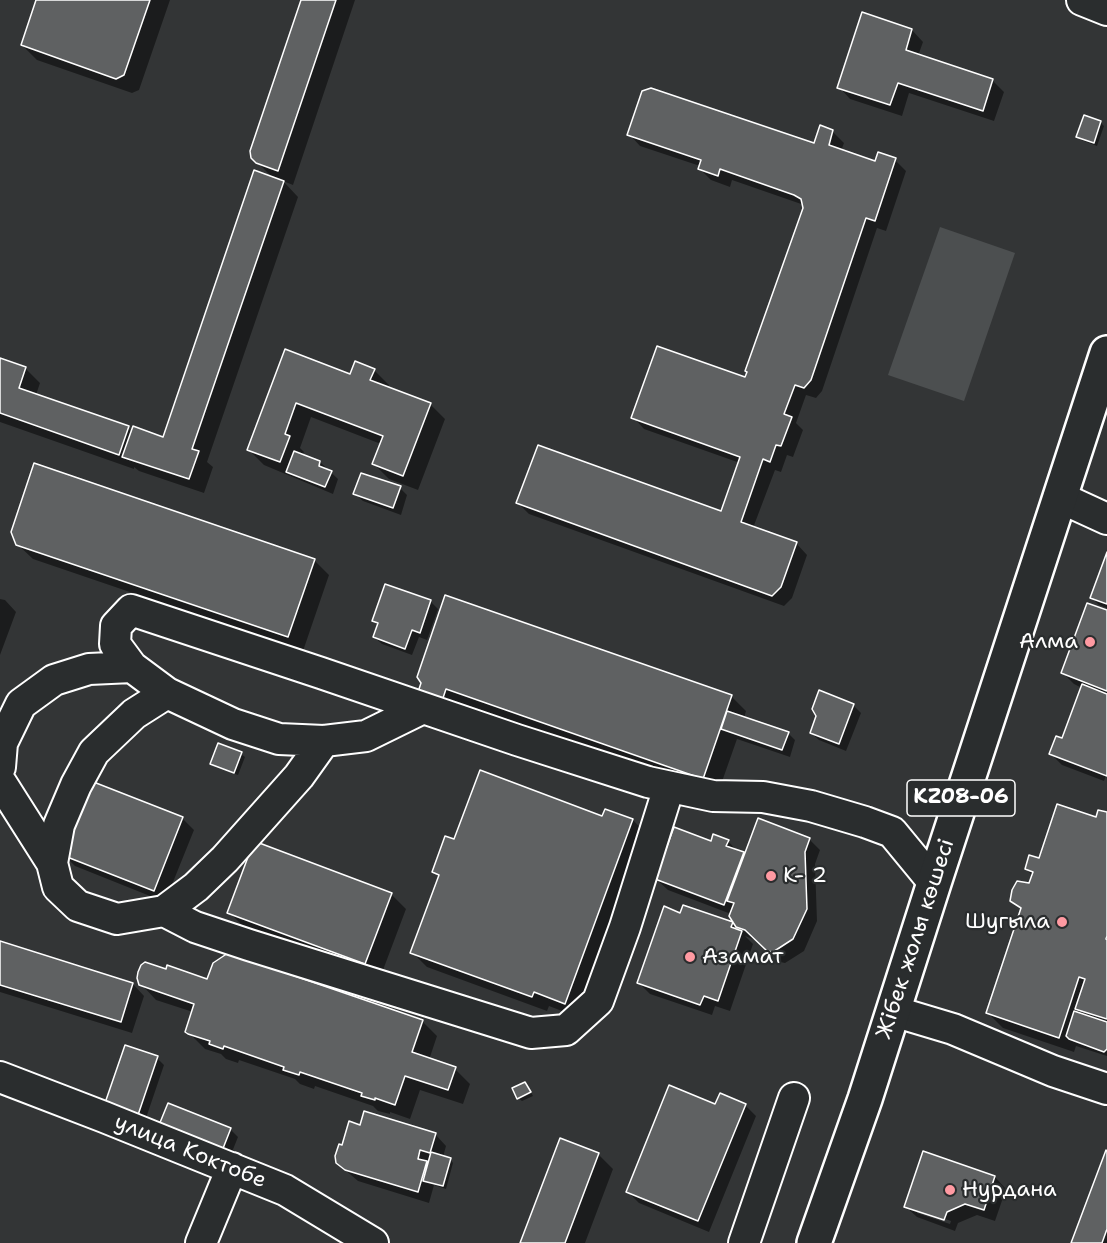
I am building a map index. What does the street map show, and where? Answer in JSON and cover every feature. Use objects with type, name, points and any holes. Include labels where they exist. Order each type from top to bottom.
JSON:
[{"type":"highway","name":"Жібек жолы көшесі","points":[[814,1243],[865,1099],[1107,353]]},
{"type":"street","points":[[1082,0],[1107,10]]},
{"type":"street","points":[[1059,497],[1107,519]]},
{"type":"street","points":[[423,708],[366,736],[324,741],[279,739],[233,724],[168,693],[132,667],[115,644],[116,626],[131,610],[423,708],[528,744],[648,782],[713,796],[763,797],[811,806],[865,822],[892,832],[934,884]]},
{"type":"street","points":[[0,767],[2,743],[21,704],[54,680],[89,669],[132,667]]},
{"type":"street","points":[[52,863],[59,825],[76,785],[94,752],[134,714],[168,693]]},
{"type":"street","points":[[0,781],[52,863],[58,887],[78,906],[117,919],[164,911],[196,887],[225,859],[299,776],[324,741]]},
{"type":"street","points":[[164,911],[195,927],[531,1034],[566,1030],[598,1001],[625,927],[669,787]]},
{"type":"street","points":[[893,1011],[953,1029],[1053,1071],[1107,1089]]},
{"type":"street","name":"улица Коктобе","points":[[0,1077],[285,1190],[372,1243]]},
{"type":"street","points":[[744,1243],[794,1098]]},
{"type":"street","points":[[201,1243],[232,1168]]},
{"type":"shaded area","points":[[940,227],[1015,253],[964,401],[888,375]]},
{"type":"building","points":[[36,0],[150,0],[124,75],[116,79],[21,45]]},
{"type":"building","points":[[301,0],[336,0],[278,171],[256,163],[251,158],[250,151]]},
{"type":"building","points":[[862,12],[912,29],[906,50],[993,79],[983,111],[898,83],[890,105],[837,88]]},
{"type":"building","points":[[651,88],[814,143],[820,125],[833,130],[829,145],[875,161],[878,152],[896,158],[875,221],[866,218],[811,380],[804,388],[795,385],[784,414],[792,417],[781,446],[776,445],[770,462],[763,459],[741,522],[797,542],[781,587],[772,596],[516,503],[538,445],[721,511],[740,457],[631,418],[657,346],[745,377],[747,372],[745,371],[803,208],[801,199],[720,169],[718,176],[698,169],[701,160],[627,135],[642,91]]},
{"type":"building","points":[[1084,115],[1101,121],[1094,143],[1076,137]]},
{"type":"building","points":[[254,170],[284,181],[192,449],[199,451],[189,479],[122,457],[133,426],[163,437]]},
{"type":"building","points":[[285,349],[350,374],[355,361],[375,369],[370,380],[431,403],[403,476],[372,464],[383,436],[296,403],[285,434],[290,436],[280,462],[247,450]]},
{"type":"building","points":[[0,358],[26,367],[19,388],[129,426],[119,455],[0,413]]},
{"type":"building","points":[[294,451],[320,461],[319,466],[332,471],[325,487],[286,472]]},
{"type":"building","points":[[34,463],[315,559],[288,637],[16,545],[11,532]]},
{"type":"building","points":[[361,473],[401,486],[393,508],[353,494]]},
{"type":"building","points":[[1107,552],[1107,604],[1090,598]]},
{"type":"building","points":[[385,584],[431,600],[420,633],[412,630],[405,649],[373,637],[378,623],[372,621]]},
{"type":"building","points":[[445,595],[732,695],[703,779],[446,689],[442,701],[418,692],[421,683],[417,677]]},
{"type":"building","name":"Алма","points":[[1087,603],[1107,610],[1107,691],[1061,673]]},
{"type":"building","points":[[1082,684],[1107,694],[1107,776],[1049,754],[1056,736],[1062,738]]},
{"type":"building","points":[[819,690],[854,704],[839,744],[810,733],[816,716],[812,709]]},
{"type":"building","points":[[727,711],[789,732],[782,750],[721,729]]},
{"type":"building","points":[[218,743],[242,752],[234,773],[210,764]]},
{"type":"building","points":[[480,770],[602,816],[605,809],[633,819],[565,1004],[534,992],[532,997],[410,953],[439,875],[432,872],[445,836],[454,839]]},
{"type":"building","points":[[91,781],[183,817],[154,891],[62,855]]},
{"type":"building","name":"Шугыла","points":[[1057,804],[1096,817],[1098,810],[1107,812],[1107,1019],[1075,1009],[1085,979],[1079,977],[1059,1038],[986,1013],[1021,908],[1010,901],[1012,890],[1017,881],[1029,883],[1033,872],[1025,869],[1029,855],[1039,858]]},
{"type":"building","name":"К- 2","points":[[758,818],[810,838],[805,852],[807,909],[793,939],[773,952],[767,951],[745,930],[736,927],[729,916],[734,903],[727,901]]},
{"type":"building","points":[[674,827],[711,841],[713,834],[729,840],[726,846],[744,852],[724,905],[655,879]]},
{"type":"building","points":[[254,841],[392,893],[365,964],[227,913]]},
{"type":"building","name":"Азамат","points":[[683,905],[733,922],[731,927],[742,931],[718,1001],[704,996],[700,1005],[637,983],[664,906],[680,913]]},
{"type":"building","points":[[0,941],[133,983],[121,1022],[0,985]]},
{"type":"building","points":[[228,953],[423,1020],[412,1052],[456,1067],[448,1090],[405,1076],[395,1105],[361,1096],[362,1093],[300,1072],[299,1075],[283,1070],[284,1067],[224,1046],[223,1049],[209,1044],[210,1041],[188,1034],[185,1032],[194,1004],[139,985],[138,972],[145,962],[166,969],[167,965],[207,979],[213,963]]},
{"type":"building","points":[[1074,1011],[1107,1022],[1107,1049],[1104,1052],[1066,1036]]},
{"type":"building","points":[[125,1045],[158,1056],[138,1115],[105,1103]]},
{"type":"building","points":[[525,1082],[531,1092],[517,1099],[512,1088]]},
{"type":"building","points":[[669,1085],[715,1104],[720,1093],[746,1104],[698,1221],[626,1192]]},
{"type":"building","points":[[168,1103],[231,1128],[222,1151],[159,1125]]},
{"type":"building","points":[[364,1111],[436,1133],[430,1153],[420,1150],[418,1159],[427,1161],[418,1192],[345,1170],[336,1163],[335,1156],[339,1144],[342,1145],[349,1121],[360,1125]]},
{"type":"building","points":[[560,1138],[599,1153],[565,1243],[520,1243]]},
{"type":"building","points":[[1106,1150],[1107,1229],[1102,1243],[1071,1243]]},
{"type":"building","name":"Нурдана","points":[[923,1151],[995,1176],[984,1210],[965,1204],[947,1212],[944,1220],[904,1207]]},
{"type":"building","points":[[431,1152],[451,1158],[443,1186],[423,1181]]},
{"type":"place","name":"Алма","points":[[1090,642]]},
{"type":"place","name":"К- 2","points":[[771,876]]},
{"type":"place","name":"Шугыла","points":[[1062,922]]},
{"type":"place","name":"Азамат","points":[[690,957]]},
{"type":"place","name":"Нурдана","points":[[950,1190]]}]
